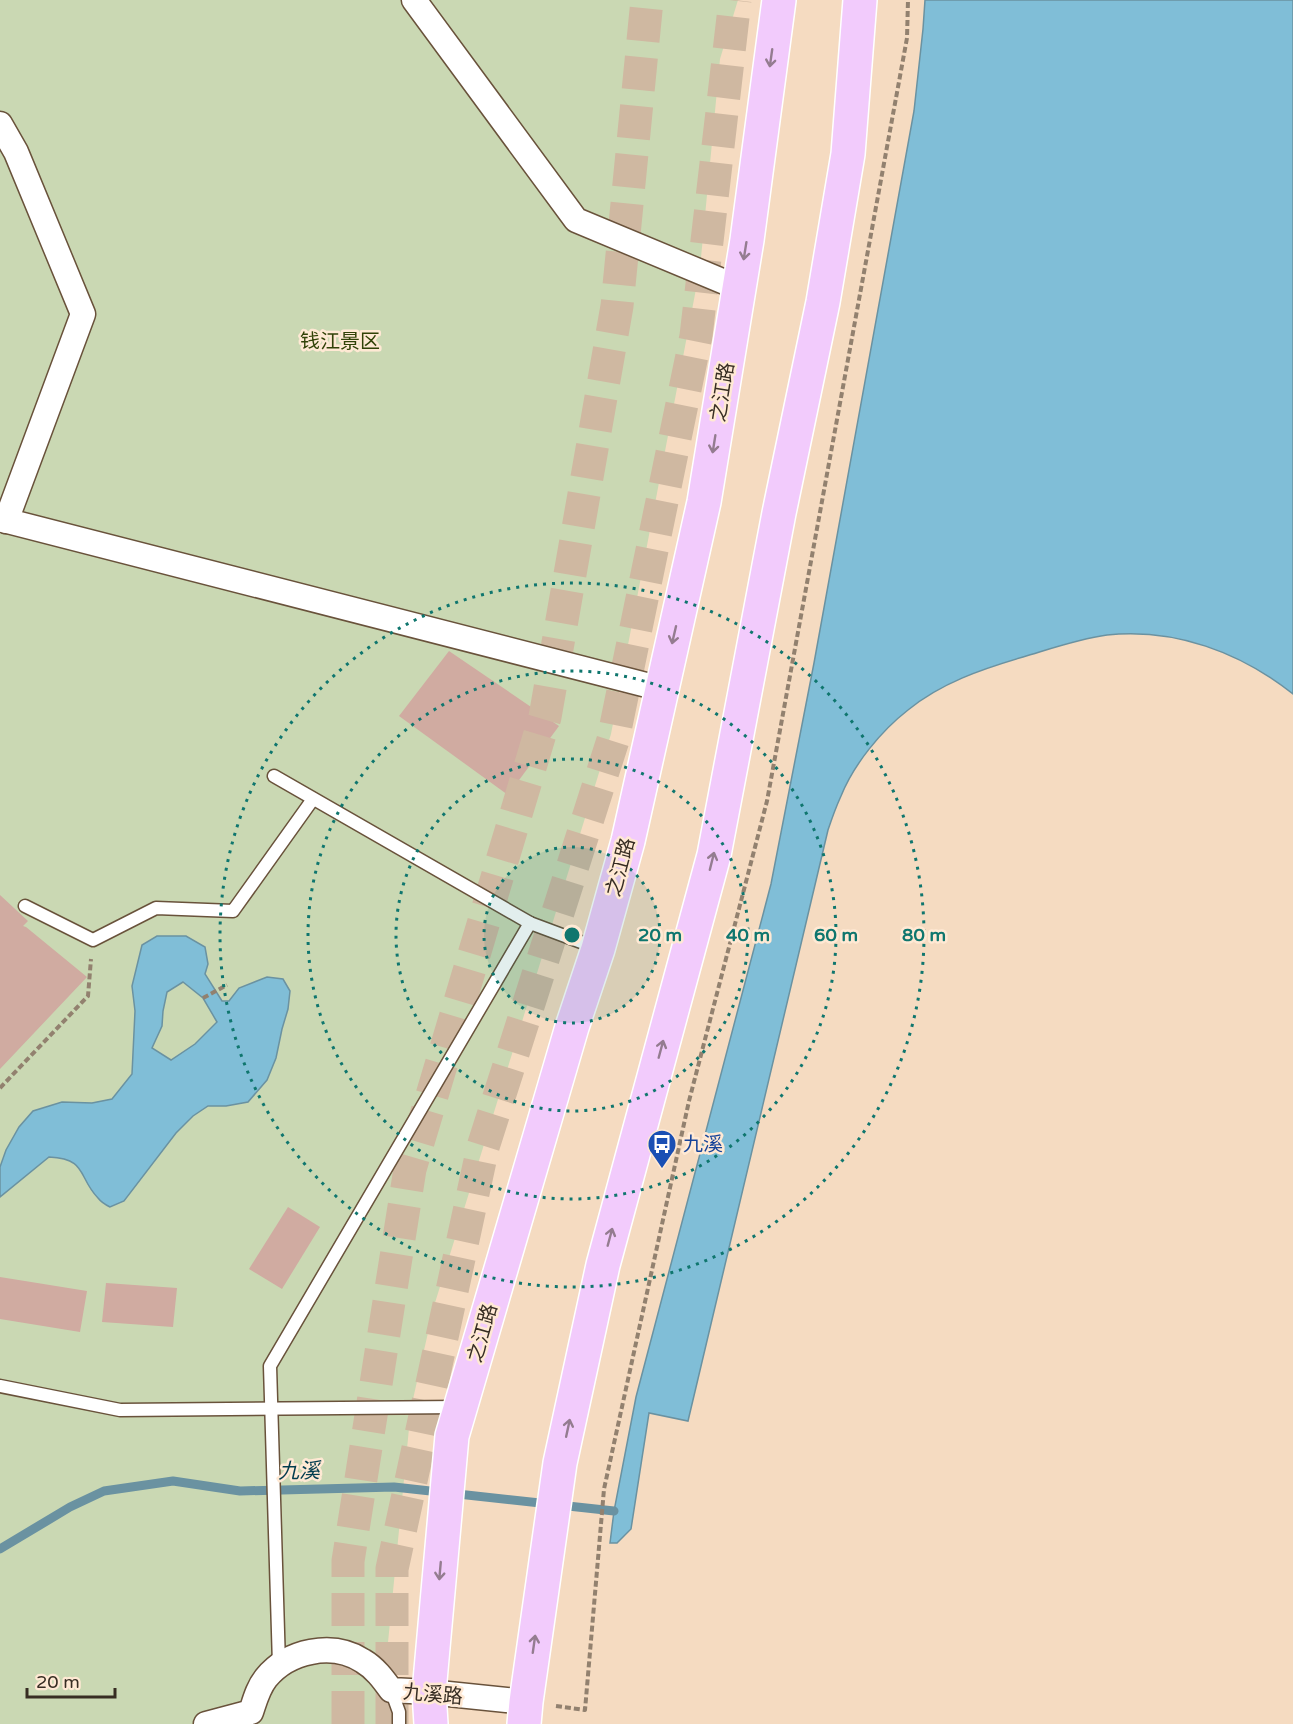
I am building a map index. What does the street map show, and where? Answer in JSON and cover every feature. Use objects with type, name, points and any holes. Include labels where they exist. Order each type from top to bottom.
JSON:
[{"type":"main road","name":"之江路","points":[[430,1708],[452,1436],[598,949],[628,841],[704,502],[739,288],[779,0]]},
{"type":"main road","points":[[525,1713],[560,1463],[603,1265],[714,855],[779,513],[823,303],[848,154],[860,0]]},
{"type":"street","points":[[414,0],[576,220],[739,288]]},
{"type":"street","points":[[0,124],[16,152],[83,314],[3,520],[662,689]]},
{"type":"street","name":"九溪路","points":[[206,1724],[251,1718],[257,1694],[266,1678],[279,1665],[298,1655],[320,1650],[342,1652],[361,1660],[379,1673],[392,1690],[430,1708],[525,1713]]},
{"type":"lane","points":[[274,776],[530,923],[598,949]]},
{"type":"lane","points":[[25,906],[93,940],[156,909],[233,911],[313,799]]},
{"type":"lane","points":[[279,1665],[270,1366],[530,923]]},
{"type":"lane","points":[[0,1386],[120,1410],[460,1407]]},
{"type":"lane","points":[[392,1690],[399,1712],[399,1724]]},
{"type":"path","points":[[0,1088],[88,996],[93,940]]},
{"type":"path","points":[[203,998],[227,985]]},
{"type":"green space","name":"钱江景区","points":[[0,0],[738,0],[720,59],[700,268],[611,734],[434,1306],[411,1408],[380,1724],[0,1724]]},
{"type":"water","points":[[925,0],[1293,0],[1293,694],[1251,666],[1206,646],[1157,635],[1107,635],[1008,662],[948,685],[908,710],[869,749],[853,772],[828,830],[688,1421],[649,1413],[631,1529],[617,1543],[610,1543],[636,1397],[771,884],[814,663],[914,111]]},
{"type":"water","points":[[157,936],[186,936],[205,947],[208,964],[205,974],[222,1001],[229,1001],[239,988],[267,977],[283,979],[290,991],[288,1009],[276,1058],[267,1080],[248,1102],[208,1106],[193,1116],[176,1133],[124,1201],[110,1207],[91,1190],[76,1165],[61,1158],[49,1157],[0,1197],[0,1167],[6,1150],[19,1127],[33,1111],[62,1102],[92,1103],[112,1099],[132,1074],[135,1011],[132,986],[142,945]],"holes":[[[183,982],[203,998],[217,1022],[195,1044],[171,1060],[152,1048],[162,1026],[167,992]]]},
{"type":"building","points":[[449,651],[559,726],[508,795],[399,716]]},
{"type":"building","points":[[0,895],[28,921],[23,926],[87,977],[0,1069]]},
{"type":"building","points":[[288,1207],[320,1227],[282,1289],[249,1269]]},
{"type":"building","points":[[0,1277],[87,1291],[80,1332],[0,1319]]},
{"type":"building","points":[[106,1283],[177,1288],[173,1327],[102,1322]]},
{"type":"waterway","name":"九溪","points":[[0,1549],[70,1507],[104,1491],[173,1481],[240,1491],[394,1487],[614,1511]]},
{"type":"tunnel","points":[[348,1724],[348,1561],[410,1169],[545,717],[617,306],[647,0]]},
{"type":"tunnel","points":[[392,1724],[392,1569],[483,1147],[613,740],[696,336],[735,0]]},
{"type":"place","name":"九溪","points":[[662,1170]]}]
